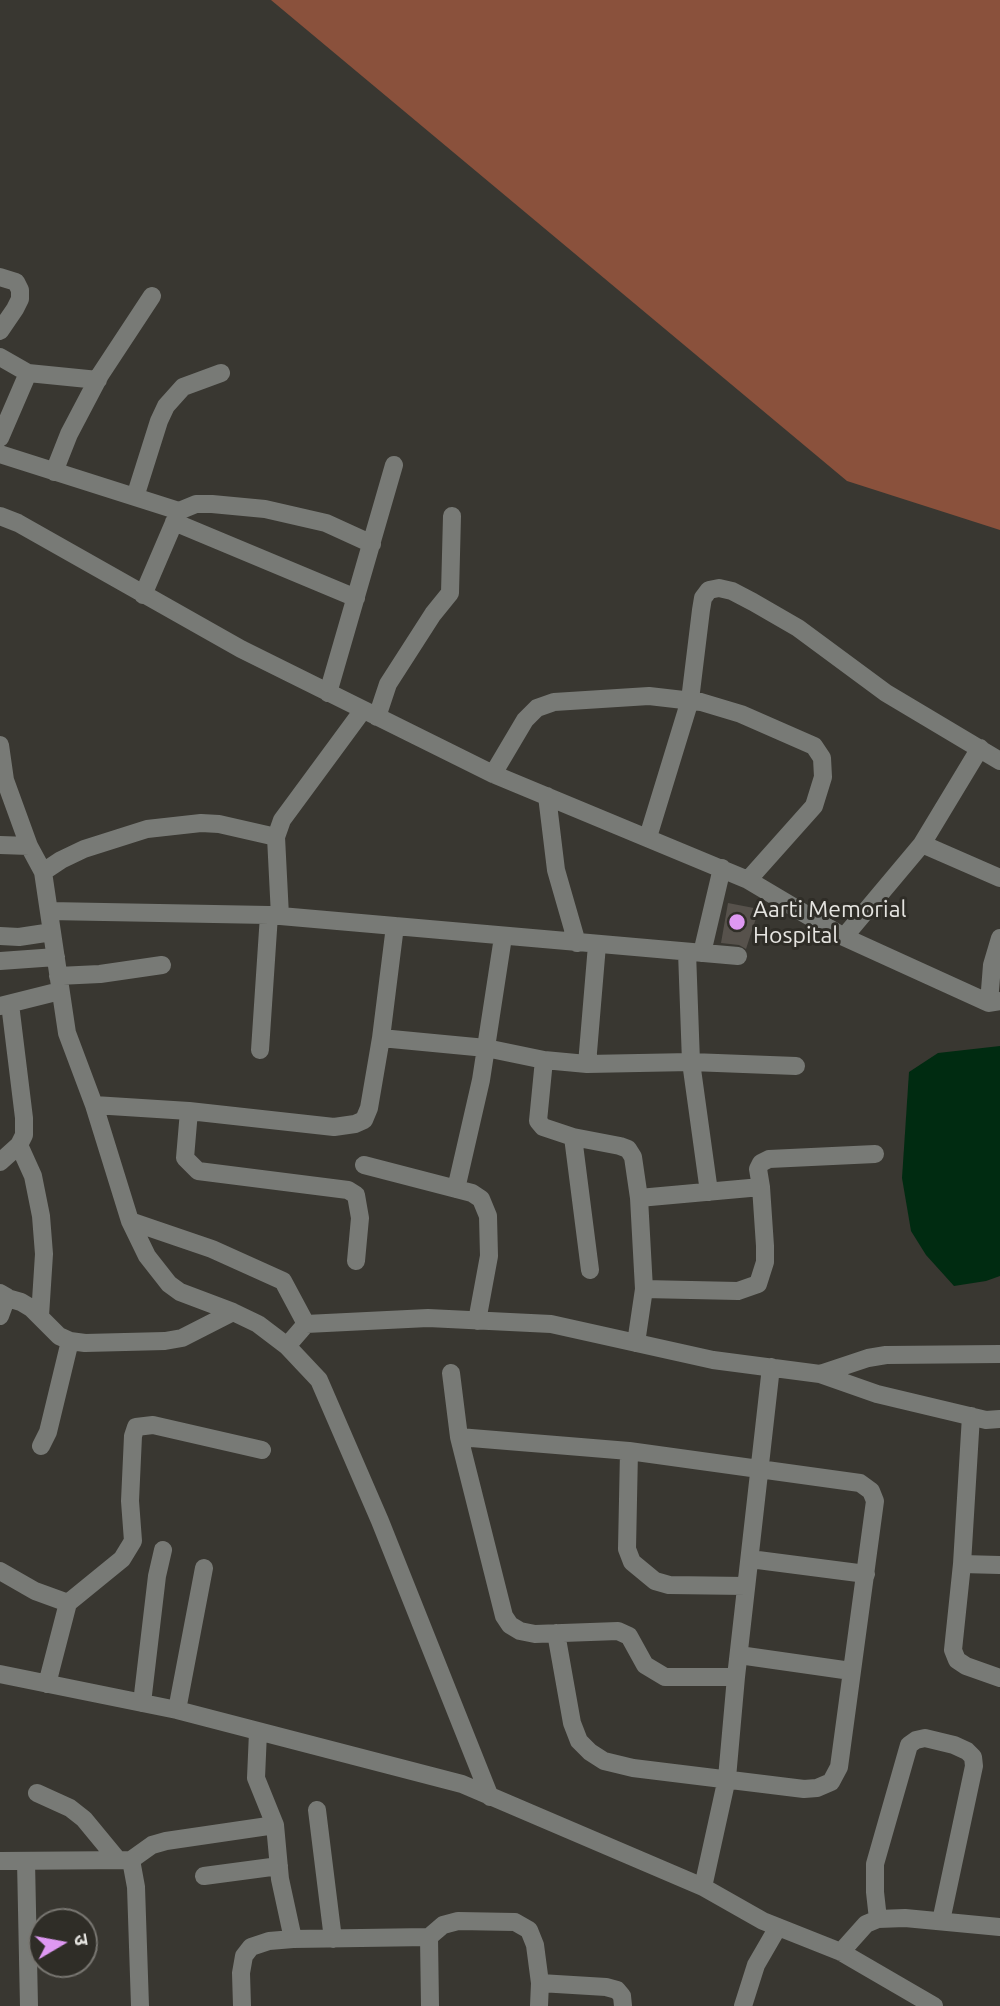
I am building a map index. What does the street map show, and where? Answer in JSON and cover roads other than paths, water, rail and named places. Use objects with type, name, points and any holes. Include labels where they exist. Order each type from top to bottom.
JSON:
[{"type":"street","points":[[0,276],[16,282],[20,290],[15,309],[0,331]]},
{"type":"street","points":[[54,472],[69,434],[98,380],[152,296]]},
{"type":"street","points":[[0,357],[28,373],[98,380]]},
{"type":"street","points":[[0,438],[28,373]]},
{"type":"street","points":[[135,498],[166,406],[183,387],[221,373]]},
{"type":"street","points":[[0,454],[135,498],[356,598]]},
{"type":"street","points":[[328,693],[394,465]]},
{"type":"street","points":[[143,595],[177,517],[195,505],[265,509],[326,523],[372,544]]},
{"type":"street","points":[[0,516],[18,523],[241,649],[370,714],[493,774],[722,868],[748,880],[844,937],[995,1002],[992,965],[1000,938]]},
{"type":"street","points":[[260,1050],[275,916],[276,837],[282,820],[290,807],[370,714],[433,614],[450,593],[452,516]]},
{"type":"street","points":[[648,837],[690,700],[703,598],[709,590],[719,588],[753,602],[798,628],[886,693],[1000,761]]},
{"type":"street","points":[[493,774],[525,720],[537,708],[554,702],[649,696],[690,700],[741,714],[814,746],[822,758],[823,776],[814,806],[748,880]]},
{"type":"street","points":[[0,744],[5,780],[29,846],[43,873],[67,1033],[94,1105],[130,1221],[147,1256],[169,1284],[180,1292],[258,1324],[287,1346],[319,1380],[380,1521],[490,1797]]},
{"type":"street","points":[[844,937],[922,844],[980,748]]},
{"type":"street","points":[[547,796],[556,870],[577,943]]},
{"type":"street","points":[[43,873],[61,860],[84,849],[147,829],[201,823],[219,824],[276,837]]},
{"type":"street","points":[[922,844],[1000,878]]},
{"type":"street","points":[[0,845],[29,846]]},
{"type":"street","points":[[709,1192],[691,1062],[694,952],[722,868]]},
{"type":"street","points":[[49,911],[275,916],[738,956]]},
{"type":"street","points":[[94,1105],[188,1111],[334,1127],[364,1120],[369,1108],[381,1038],[395,926]]},
{"type":"street","points":[[0,936],[19,937],[52,932]]},
{"type":"street","points":[[456,1189],[486,1048],[502,937]]},
{"type":"street","points":[[587,1064],[597,945]]},
{"type":"street","points":[[0,961],[55,957]]},
{"type":"street","points":[[0,1163],[19,1145],[24,1135],[24,1118],[5,1005],[59,984],[100,974],[162,965]]},
{"type":"street","points":[[381,1038],[486,1048],[544,1060],[587,1064],[691,1062],[796,1066]]},
{"type":"street","points":[[544,1060],[538,1121],[550,1130],[628,1149],[633,1157],[639,1198],[644,1289],[636,1343]]},
{"type":"street","points":[[188,1111],[185,1158],[198,1171],[348,1189],[356,1195],[360,1218],[356,1261]]},
{"type":"street","points":[[573,1137],[590,1270]]},
{"type":"street","points":[[19,1145],[33,1176],[41,1216],[44,1254],[40,1315]]},
{"type":"street","points":[[644,1289],[738,1291],[758,1284],[765,1254],[758,1169],[761,1163],[769,1159],[875,1154]]},
{"type":"street","points":[[364,1166],[472,1193],[481,1199],[488,1216],[489,1256],[477,1321]]},
{"type":"street","points":[[639,1198],[761,1187]]},
{"type":"street","points":[[130,1221],[212,1250],[283,1281],[306,1324]]},
{"type":"street","points":[[0,1316],[2,1295],[21,1302],[40,1315],[59,1336],[71,1341],[98,1343],[182,1338],[233,1312]]},
{"type":"street","points":[[287,1346],[306,1324],[428,1318],[551,1324],[713,1360],[820,1374],[877,1394],[986,1420],[1000,1419]]},
{"type":"street","points":[[41,1446],[48,1432],[71,1341]]},
{"type":"street","points":[[820,1374],[886,1355],[1000,1354]]},
{"type":"street","points":[[703,1887],[727,1778],[738,1655],[771,1367]]},
{"type":"street","points":[[451,1373],[459,1437],[504,1616],[510,1625],[520,1631],[536,1634],[618,1632],[629,1636],[645,1665],[665,1677],[736,1676]]},
{"type":"street","points":[[971,1416],[954,1650],[957,1660],[966,1666],[1000,1678]]},
{"type":"street","points":[[47,1684],[68,1603],[122,1559],[133,1541],[130,1501],[133,1436],[136,1427],[153,1425],[262,1450]]},
{"type":"street","points":[[459,1437],[629,1451],[860,1483],[871,1491],[875,1501],[866,1574],[839,1767],[831,1782],[817,1788],[804,1789],[633,1768],[604,1761],[579,1741],[572,1723],[556,1633]]},
{"type":"street","points":[[629,1451],[627,1549],[632,1562],[655,1581],[669,1585],[747,1586]]},
{"type":"street","points":[[142,1703],[157,1576],[163,1550]]},
{"type":"street","points":[[750,1559],[866,1574]]},
{"type":"street","points":[[962,1564],[1000,1565]]},
{"type":"street","points":[[177,1710],[204,1568]]},
{"type":"street","points":[[0,1572],[35,1591],[68,1603]]},
{"type":"street","points":[[738,1655],[851,1671]]},
{"type":"street","points":[[0,1674],[177,1710],[461,1784],[703,1887],[763,1921],[841,1952],[934,2006]]},
{"type":"street","points":[[258,1731],[256,1778],[275,1825],[279,1866],[293,1939]]},
{"type":"street","points":[[878,1919],[875,1864],[909,1745],[925,1738],[967,1751],[973,1757],[974,1766],[941,1921]]},
{"type":"street","points":[[37,1793],[70,1808],[124,1859],[135,1886],[140,2006]]},
{"type":"street","points":[[317,1810],[333,1939]]},
{"type":"street","points":[[0,1861],[124,1859],[166,1841],[275,1825]]},
{"type":"street","points":[[26,1861],[29,2006]]},
{"type":"street","points":[[204,1876],[279,1866]]},
{"type":"street","points":[[841,1952],[866,1924],[878,1919],[941,1921],[1000,1927]]},
{"type":"street","points":[[242,2006],[241,1973],[244,1956],[251,1947],[269,1941],[293,1939],[429,1937],[443,1925],[458,1921],[515,1922],[529,1930],[535,1945],[540,1983],[539,2006]]},
{"type":"street","points":[[743,2006],[756,1965],[778,1927]]},
{"type":"street","points":[[429,1937],[430,2006]]},
{"type":"street","points":[[540,1983],[617,1990],[622,1996],[623,2006]]},
{"type":"place","name":"Aarti Memorial Hospital","points":[[737,922]]}]
